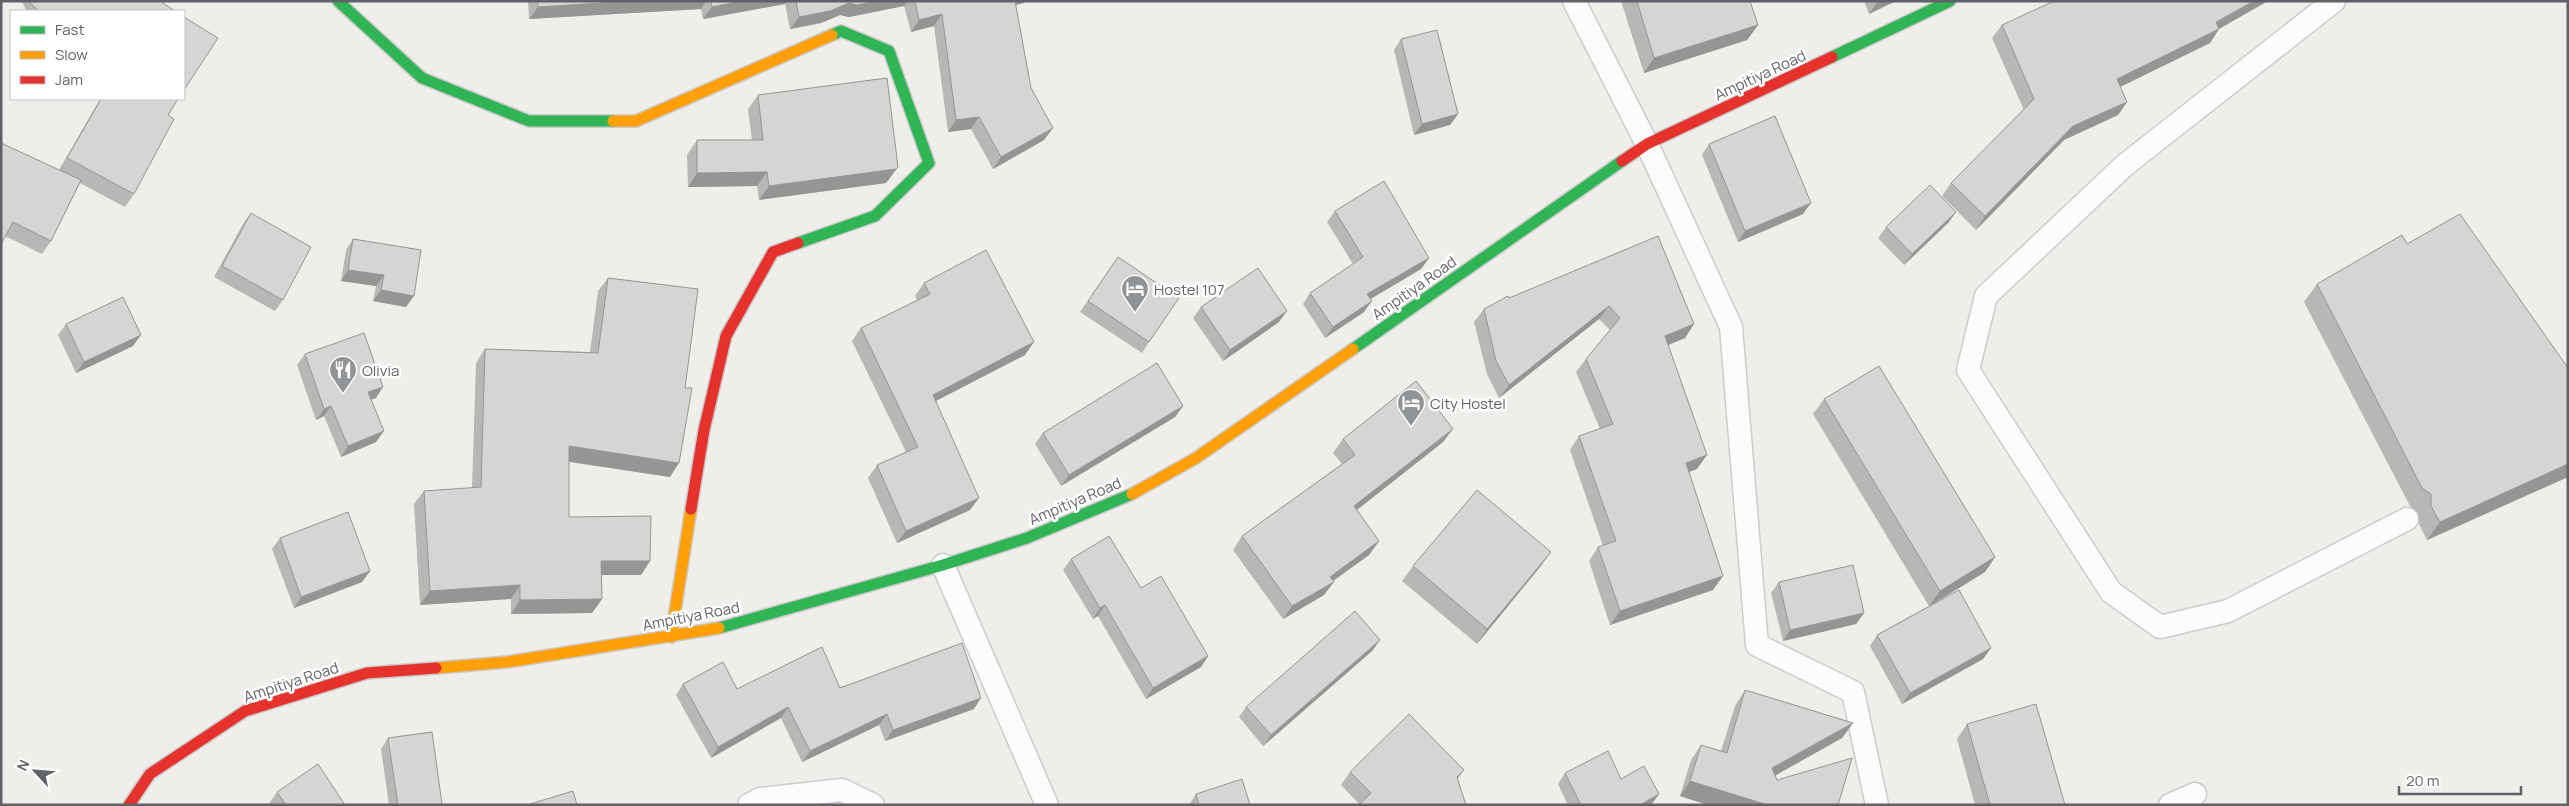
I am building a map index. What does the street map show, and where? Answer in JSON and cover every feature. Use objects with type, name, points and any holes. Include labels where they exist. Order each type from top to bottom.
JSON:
[{"type":"main road","points":[[338,1],[422,78],[529,122],[636,121],[841,31],[889,51],[929,163],[875,216],[772,252],[726,336],[704,430],[671,637]]},
{"type":"main road","name":"Ampitiya Road","points":[[129,805],[150,774],[246,711],[367,672],[507,662],[671,637],[723,627],[943,565],[1027,538],[1122,499],[1196,458],[1647,144],[1950,1]]},
{"type":"lane","points":[[1574,1],[1647,144],[1731,327],[1757,645],[1853,692],[1877,805]]},
{"type":"lane","points":[[2334,1],[2124,164],[1986,296],[1968,370],[2111,592],[2160,628],[2228,611],[2407,519]]},
{"type":"lane","points":[[943,565],[1047,805]]},
{"type":"lane","points":[[749,805],[760,799],[842,790],[873,805]]},
{"type":"lane","points":[[2170,805],[2195,794]]},
{"type":"building","points":[[31,1],[160,1],[174,10],[38,10],[30,3]]},
{"type":"building","points":[[538,1],[633,1],[538,7]]},
{"type":"building","points":[[711,1],[741,1],[712,7]]},
{"type":"building","points":[[796,1],[877,1],[857,5],[849,3],[830,11],[799,17]]},
{"type":"building","points":[[915,1],[1015,1],[1031,88],[1053,128],[1001,157],[979,117],[956,120],[942,14],[919,20]]},
{"type":"building","points":[[1637,1],[1750,1],[1758,25],[1654,58]]},
{"type":"building","points":[[2054,1],[2254,1],[2216,22],[2219,29],[2117,79],[2127,102],[2073,126],[1985,216],[1951,183],[2034,99],[2002,25]]},
{"type":"building","points":[[185,18],[218,38],[185,88]]},
{"type":"building","points":[[1437,30],[1458,114],[1422,124],[1401,39]]},
{"type":"building","points":[[887,78],[898,167],[896,169],[769,186],[767,172],[697,173],[697,140],[763,140],[758,95]]},
{"type":"building","points":[[100,100],[177,100],[168,115],[174,119],[134,194],[67,158]]},
{"type":"building","points":[[1775,116],[1811,203],[1745,231],[1709,144]]},
{"type":"building","points":[[1,143],[81,180],[51,241],[13,222],[1,244]]},
{"type":"building","points":[[1384,181],[1429,258],[1367,294],[1372,301],[1333,327],[1310,293],[1363,257],[1335,211]]},
{"type":"building","points":[[1930,185],[1956,212],[1912,254],[1886,227]]},
{"type":"building","points":[[251,213],[311,247],[283,300],[222,266]]},
{"type":"building","points":[[2460,214],[2568,368],[2568,464],[2440,522],[2431,506],[2431,494],[2422,488],[2317,284],[2402,235],[2407,244]]},
{"type":"building","points":[[1658,236],[1694,324],[1665,336],[1707,455],[1686,463],[1723,576],[1620,611],[1598,547],[1616,541],[1579,436],[1613,424],[1586,359],[1620,318],[1609,306],[1509,385],[1496,361],[1484,309],[1508,296],[1509,298]]},
{"type":"building","points":[[353,239],[421,250],[414,296],[381,290],[384,275],[348,270]]},
{"type":"building","points":[[986,250],[1034,342],[933,395],[979,498],[906,531],[877,465],[918,447],[861,328],[930,294],[924,283]]},
{"type":"building","points":[[1118,257],[1179,298],[1149,342],[1088,301]]},
{"type":"building","points":[[1258,268],[1287,311],[1230,350],[1201,307]]},
{"type":"building","points":[[608,278],[698,289],[685,388],[692,388],[679,463],[569,446],[569,517],[651,516],[650,561],[601,561],[602,599],[520,600],[520,585],[430,591],[424,491],[481,487],[485,349],[598,353]]},
{"type":"building","points":[[123,297],[141,335],[84,362],[66,324]]},
{"type":"building","points":[[364,333],[383,387],[368,392],[384,431],[348,446],[331,406],[324,409],[305,354]]},
{"type":"building","points":[[1157,363],[1183,406],[1069,475],[1043,433]]},
{"type":"building","points":[[1879,366],[1995,557],[1940,591],[1824,399]]},
{"type":"building","points":[[1416,381],[1453,429],[1354,506],[1379,541],[1330,577],[1334,582],[1292,606],[1242,536],[1355,455],[1343,439]]},
{"type":"building","points":[[1477,490],[1551,552],[1487,629],[1413,566]]},
{"type":"building","points":[[348,512],[370,571],[301,597],[280,538]]},
{"type":"building","points":[[1109,536],[1141,588],[1161,576],[1208,656],[1153,688],[1105,605],[1100,608],[1071,559]]},
{"type":"building","points":[[1853,565],[1864,613],[1790,630],[1779,582]]},
{"type":"building","points":[[1959,590],[1991,648],[1910,693],[1877,635]]},
{"type":"building","points":[[1355,611],[1380,640],[1271,735],[1246,707]]},
{"type":"building","points":[[962,643],[981,698],[893,730],[887,714],[810,751],[788,707],[718,747],[683,684],[723,662],[737,689],[822,647],[840,688]]},
{"type":"building","points":[[1745,690],[1853,723],[1772,768],[1777,780],[1852,758],[1838,805],[1768,805],[1690,781],[1701,745],[1727,753]]},
{"type":"building","points":[[2036,704],[2065,805],[1990,805],[1967,724]]},
{"type":"building","points":[[1409,714],[1464,770],[1457,777],[1466,805],[1359,805],[1371,793],[1350,772]]},
{"type":"building","points":[[432,732],[442,804],[398,805],[388,738]]},
{"type":"building","points":[[1608,751],[1621,779],[1644,766],[1659,794],[1640,805],[1577,805],[1580,803],[1565,773]]},
{"type":"building","points":[[318,764],[345,805],[286,805],[277,792]]},
{"type":"building","points":[[1242,779],[1250,805],[1199,805],[1196,794]]},
{"type":"building","points":[[573,791],[577,805],[527,805]]},
{"type":"traffic: fast","points":[[338,1],[422,78],[529,121],[613,121]]},
{"type":"traffic: fast","points":[[1832,57],[1950,1]]},
{"type":"traffic: fast","points":[[798,243],[875,216],[929,163],[889,51],[841,31],[832,35]]},
{"type":"traffic: fast","points":[[1353,349],[1622,161]]},
{"type":"traffic: fast","points":[[719,628],[943,565],[1027,538],[1132,494]]},
{"type":"traffic: slow","points":[[613,121],[636,121],[832,35]]},
{"type":"traffic: slow","points":[[1132,494],[1196,458],[1353,349]]},
{"type":"traffic: slow","points":[[671,637],[691,509]]},
{"type":"traffic: slow","points":[[436,668],[507,662],[719,628]]},
{"type":"traffic: jam","points":[[1622,161],[1647,144],[1832,57]]},
{"type":"traffic: jam","points":[[691,509],[704,430],[726,336],[773,252],[798,243]]},
{"type":"traffic: jam","points":[[129,805],[150,774],[245,711],[367,673],[436,668]]},
{"type":"place","name":"Hostel 107","points":[[1135,313]]},
{"type":"place","name":"Olivia","points":[[343,394]]},
{"type":"place","name":"City Hostel","points":[[1411,427]]}]
